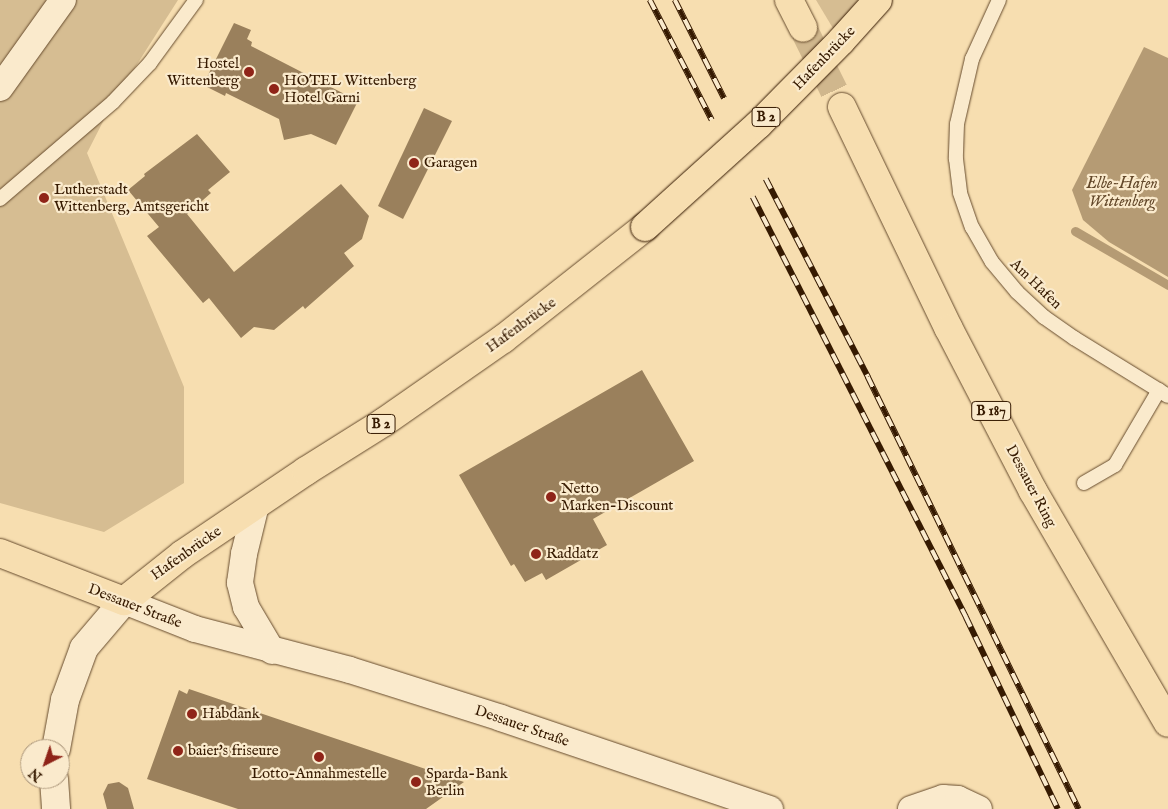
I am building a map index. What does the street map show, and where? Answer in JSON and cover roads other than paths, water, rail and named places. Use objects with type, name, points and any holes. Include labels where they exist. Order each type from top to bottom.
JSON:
[{"type":"main road","points":[[789,0],[803,28]]},
{"type":"main road","name":"Hafenbrücke","points":[[124,602],[164,568],[256,505],[384,422],[503,339],[646,227],[758,125],[841,41],[878,0]]},
{"type":"main road","name":"Dessauer Ring","points":[[842,107],[949,329],[1055,530],[1168,723]]},
{"type":"main road","name":"Dessauer Straße","points":[[0,553],[124,602]]},
{"type":"street","points":[[0,88],[63,0]]},
{"type":"street","points":[[256,505],[244,554],[240,583],[246,607],[272,650]]},
{"type":"street","points":[[58,739],[66,700],[84,648],[124,602]]},
{"type":"street","name":"Dessauer Straße","points":[[124,602],[195,629],[350,670],[501,718],[770,809]]},
{"type":"street","points":[[55,789],[56,809]]},
{"type":"street","points":[[911,809],[943,798],[958,800],[979,809]]},
{"type":"lane","points":[[0,199],[113,102],[150,63],[196,0]]},
{"type":"lane","name":"Am Hafen","points":[[999,0],[972,59],[957,124],[956,159],[960,193],[972,227],[992,262],[1017,292],[1044,316],[1074,338],[1163,393]]},
{"type":"lane","points":[[1084,483],[1115,466],[1163,393]]},
{"type":"water","name":"Elbe-Hafen Wittenberg","points":[[1144,47],[1168,58],[1168,277],[1109,242],[1083,220],[1072,190]]},
{"type":"waterway","points":[[1075,231],[1168,285]]},
{"type":"tunnel","points":[[803,28],[842,107]]},
{"type":"railway","points":[[650,0],[712,120]]},
{"type":"railway","points":[[675,0],[724,98]]},
{"type":"railway","points":[[766,179],[868,377],[1079,809]]},
{"type":"railway","points":[[753,197],[966,617],[1058,809]]},
{"type":"place","name":"Hostel Wittenberg","points":[[249,72]]},
{"type":"place","name":"HOTEL Wittenberg Hotel Garni","points":[[274,89]]},
{"type":"place","name":"Garagen","points":[[414,163]]},
{"type":"place","name":"Lutherstadt Wittenberg, Amtsgericht","points":[[44,198]]},
{"type":"place","name":"Netto Marken-Discount","points":[[551,497]]},
{"type":"place","name":"Raddatz","points":[[536,554]]},
{"type":"place","name":"Habdank","points":[[192,714]]},
{"type":"place","name":"baier's friseure","points":[[178,751]]},
{"type":"place","name":"Lotto-Annahmestelle","points":[[319,757]]},
{"type":"place","name":"Sparda-Bank Berlin","points":[[416,782]]}]
